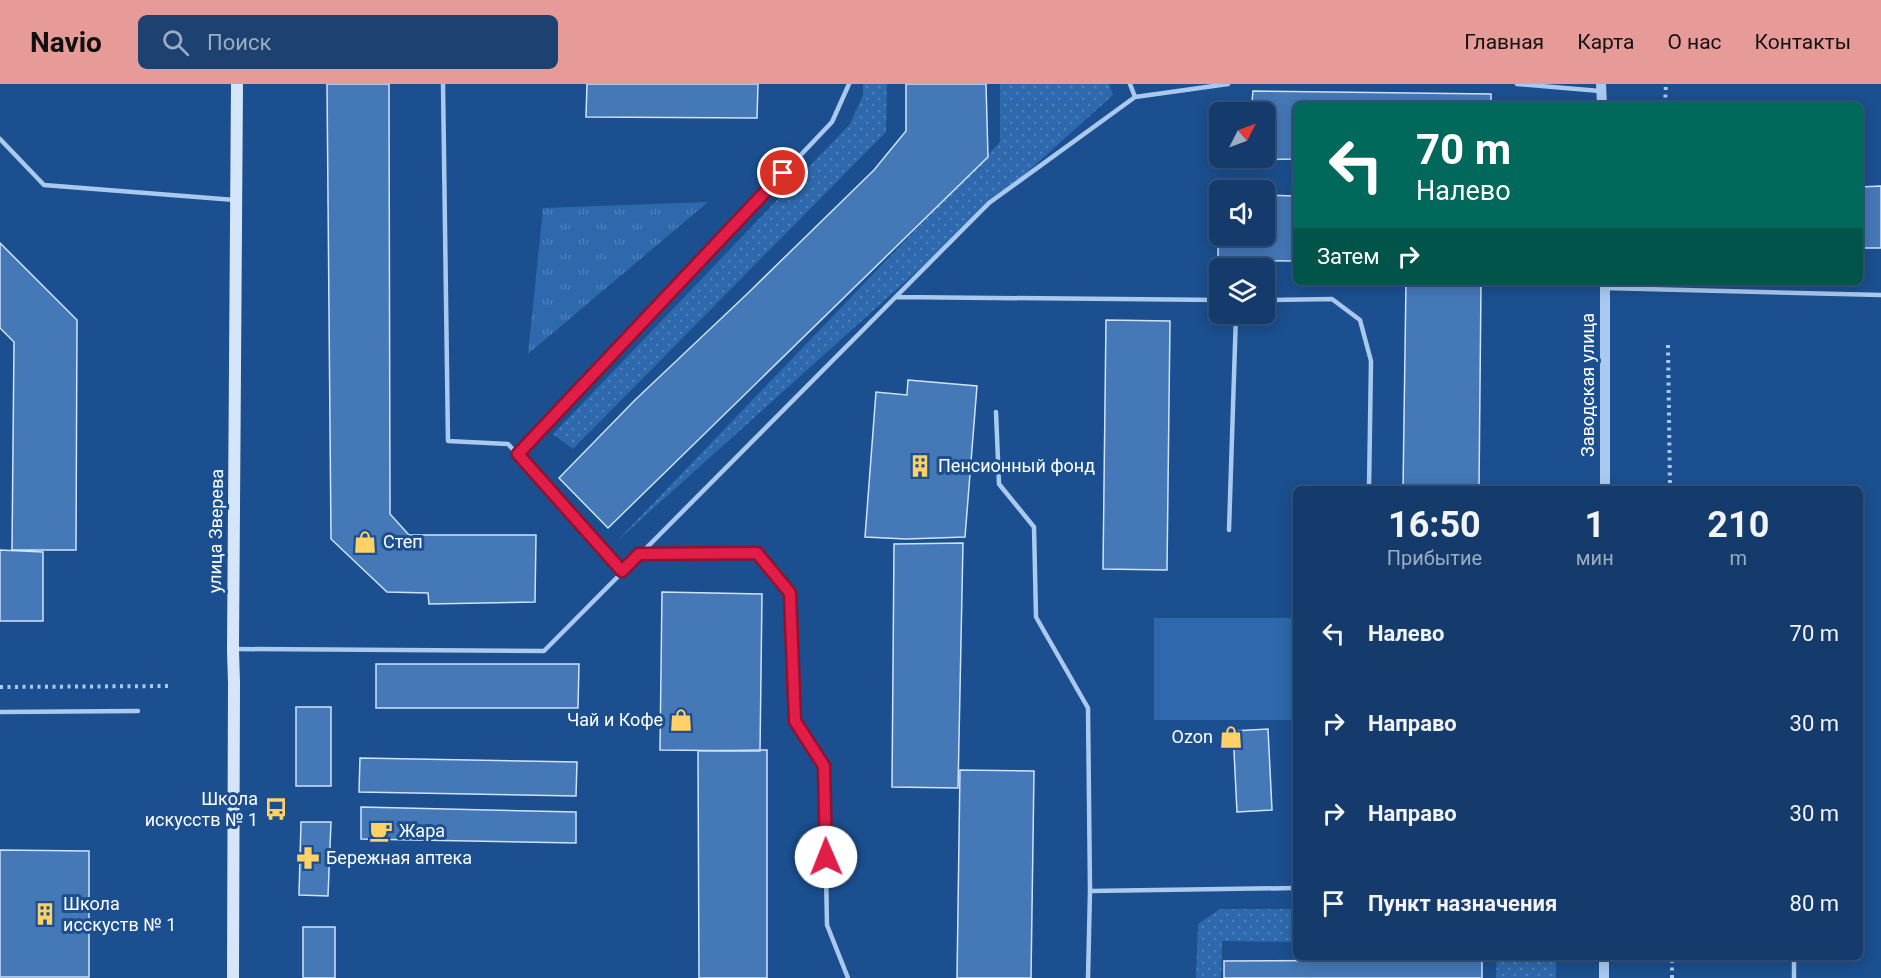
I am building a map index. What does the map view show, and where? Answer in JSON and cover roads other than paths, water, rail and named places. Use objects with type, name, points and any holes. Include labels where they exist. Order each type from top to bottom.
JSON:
[{"type":"main road","name":"улица Зверева","points":[[233,978],[234,683],[232,650],[237,84]]},
{"type":"street","name":"Заводская улица","points":[[1605,285],[1605,486]]},
{"type":"street","points":[[1604,960],[1604,978]]},
{"type":"lane","points":[[443,84],[448,441],[508,444],[622,571],[624,569]]},
{"type":"lane","points":[[518,454],[832,122],[849,84]]},
{"type":"lane","points":[[1130,84],[1135,97]]},
{"type":"lane","points":[[232,650],[544,651],[988,203],[1135,97],[1228,84]]},
{"type":"lane","points":[[1516,84],[1601,88]]},
{"type":"lane","points":[[0,139],[44,184],[237,200]]},
{"type":"lane","points":[[1605,285],[1881,296]]},
{"type":"lane","points":[[896,297],[1209,300]]},
{"type":"lane","points":[[1275,300],[1332,299],[1360,320],[1371,361],[1369,486]]},
{"type":"lane","points":[[1229,530],[1236,324]]},
{"type":"lane","points":[[996,411],[999,484],[1034,527],[1036,616],[1088,708],[1090,891],[1088,978]]},
{"type":"lane","points":[[639,554],[757,553],[790,593],[795,721],[824,766],[827,926],[848,978]]},
{"type":"lane","points":[[0,712],[138,711]]},
{"type":"lane","points":[[1090,891],[1293,888]]},
{"type":"lane","points":[[1794,960],[1794,978]]},
{"type":"place","name":"Пенсионный фонд","points":[[920,466]]},
{"type":"place","name":"Степ","points":[[365,542]]},
{"type":"place","name":"Чай и Кофе","points":[[681,720]]},
{"type":"place","name":"Ozon","points":[[1231,737]]},
{"type":"place","name":"Школа искусств № 1","points":[[276,809]]},
{"type":"place","name":"Жара","points":[[381,831]]},
{"type":"place","name":"Бережная аптека","points":[[308,858]]},
{"type":"place","name":"Школа исскуств № 1","points":[[45,914]]}]
